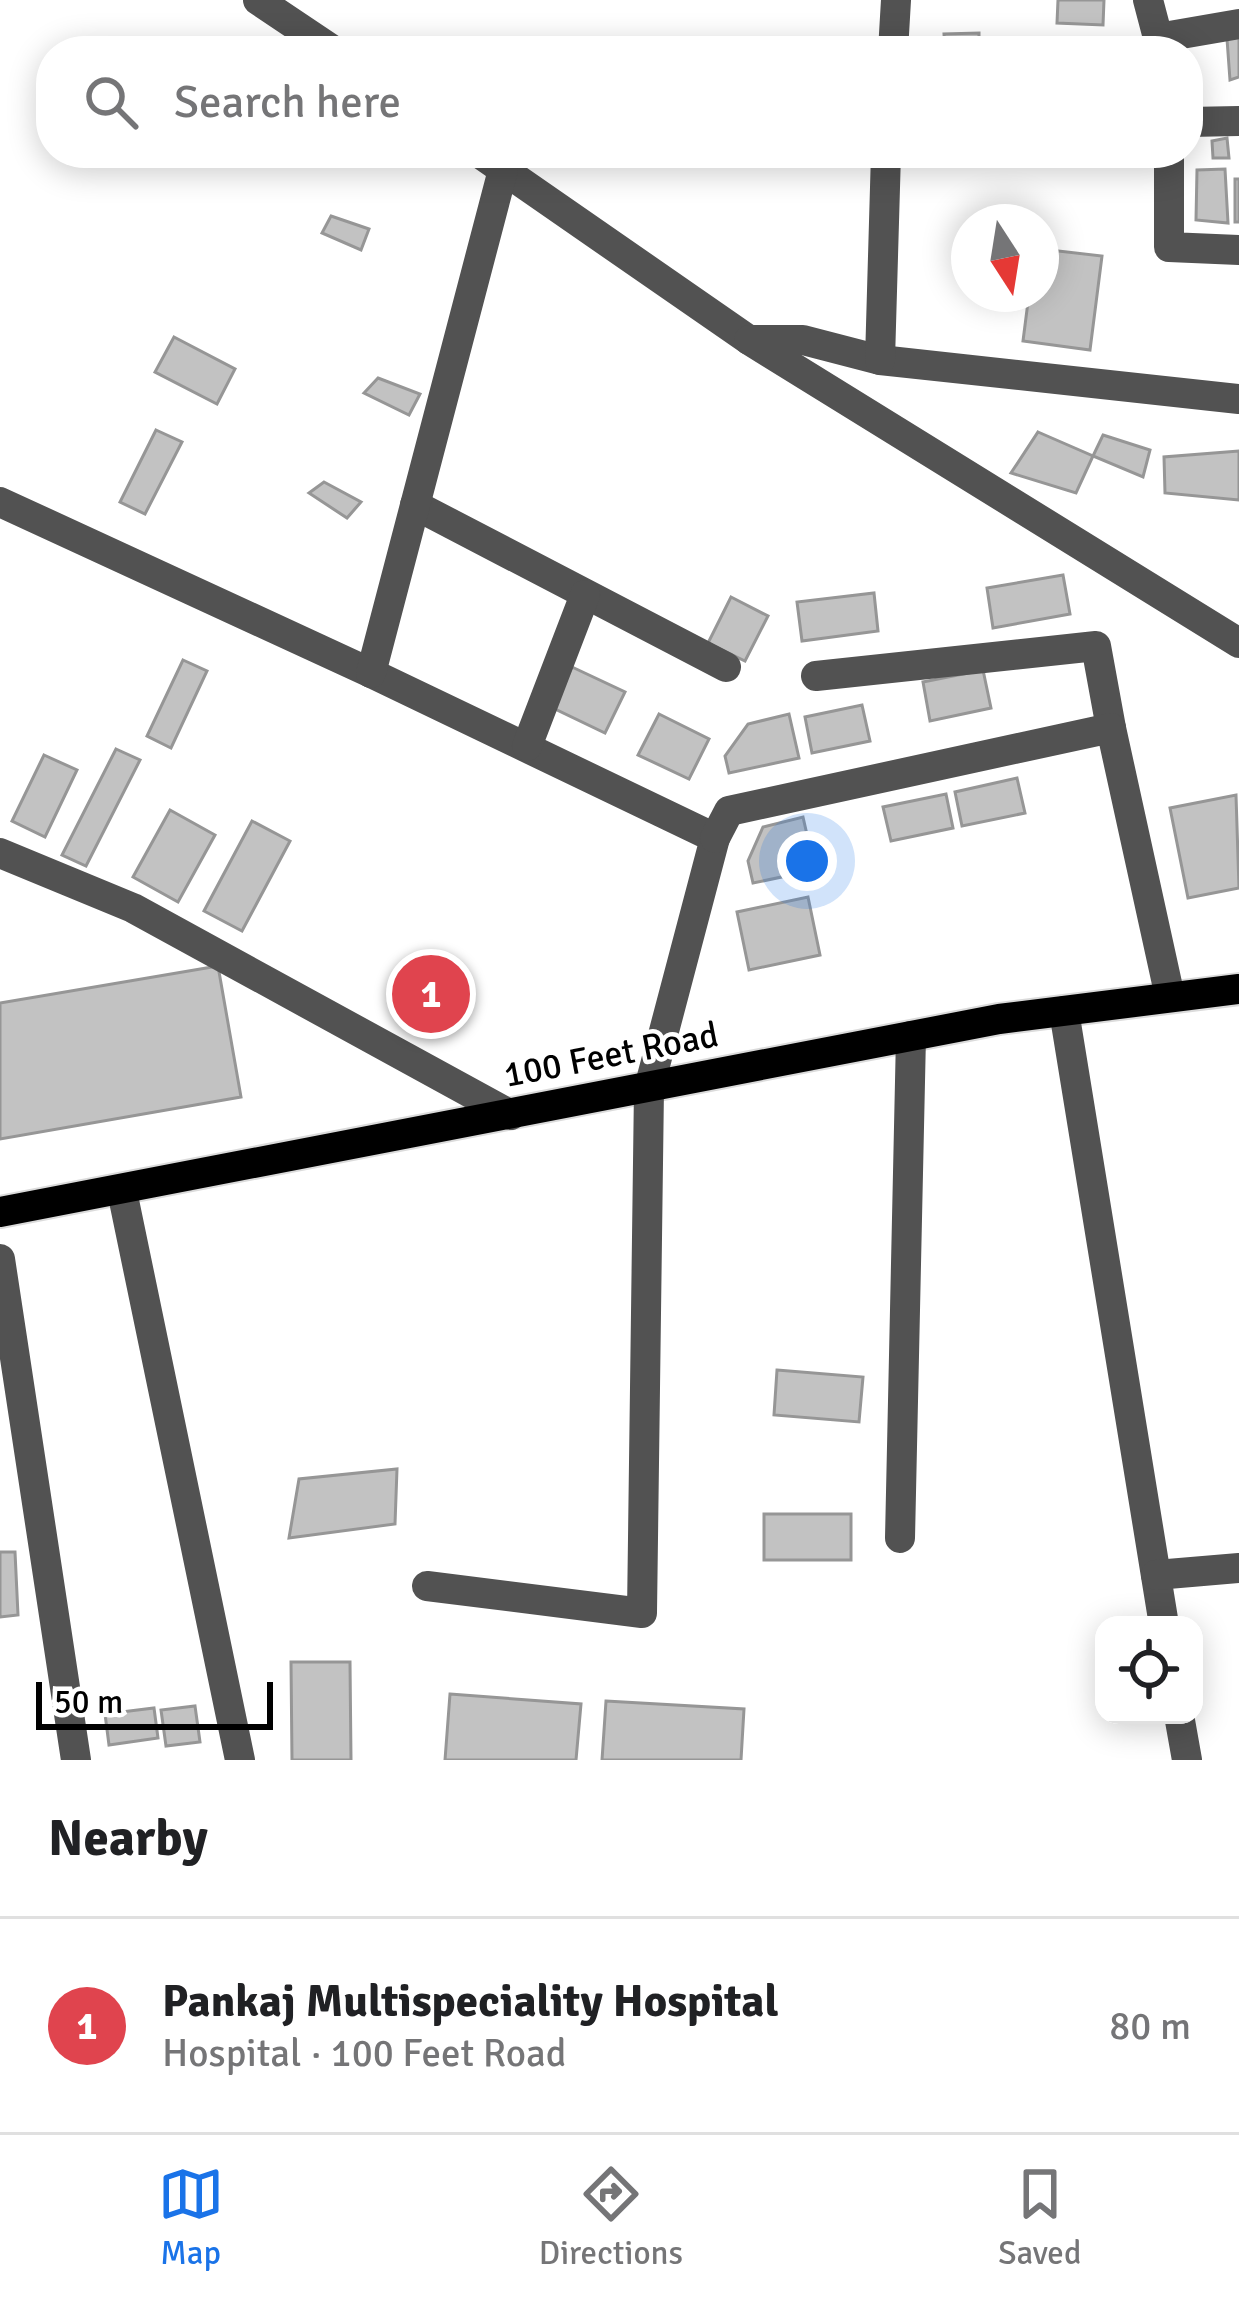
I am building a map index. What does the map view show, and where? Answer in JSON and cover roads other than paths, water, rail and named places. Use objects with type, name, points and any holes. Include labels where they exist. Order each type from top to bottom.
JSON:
[{"type":"main road","name":"100 Feet Road","points":[[0,1212],[911,1036],[1239,989]]},
{"type":"street","points":[[258,0],[312,36]]},
{"type":"street","points":[[894,36],[896,0]]},
{"type":"street","points":[[1148,0],[1157,36]]},
{"type":"street","points":[[1193,36],[1239,24]]},
{"type":"street","points":[[1203,122],[1239,121]]},
{"type":"street","points":[[371,673],[415,506],[489,168]]},
{"type":"street","points":[[501,168],[749,340],[1239,643]]},
{"type":"street","points":[[880,359],[886,168]]},
{"type":"street","points":[[1168,168],[1169,248],[1239,250]]},
{"type":"street","points":[[749,340],[802,340],[880,359],[1239,399]]},
{"type":"street","points":[[0,502],[715,838]]},
{"type":"street","points":[[415,506],[726,667]]},
{"type":"street","points":[[527,746],[585,595]]},
{"type":"street","points":[[815,676],[1096,646],[1170,998]]},
{"type":"street","points":[[427,1586],[642,1613],[649,1088],[715,838],[729,812],[1111,728]]},
{"type":"street","points":[[0,853],[133,908],[511,1115]]},
{"type":"street","points":[[1064,1011],[1163,1616]]},
{"type":"street","points":[[900,1538],[911,1036]]},
{"type":"street","points":[[122,1191],[240,1760]]},
{"type":"street","points":[[0,1258],[76,1760]]},
{"type":"street","points":[[1156,1575],[1239,1568]]},
{"type":"street","points":[[1180,1724],[1186,1760]]},
{"type":"place","name":"Pankaj Multispeciality Hospital","points":[[431,994]]}]
